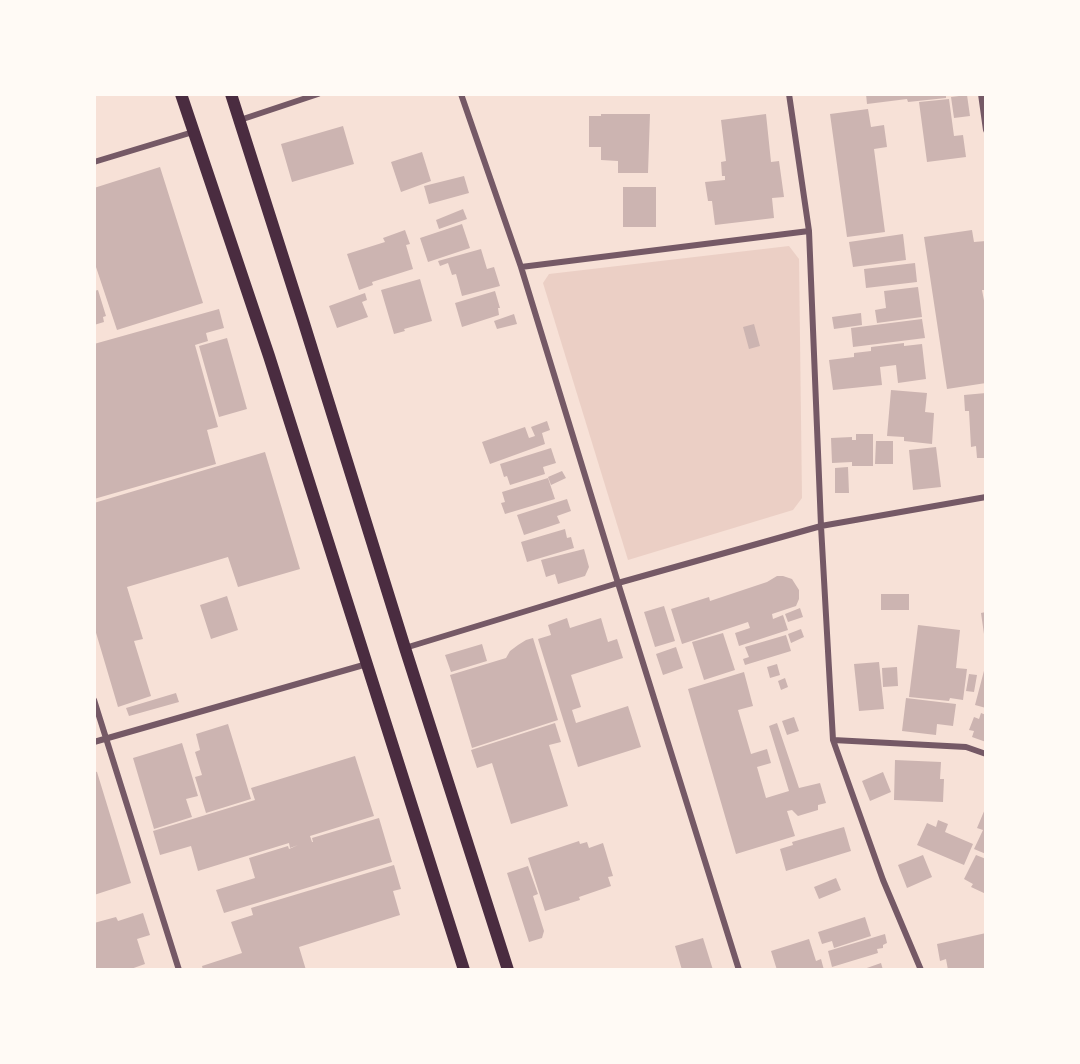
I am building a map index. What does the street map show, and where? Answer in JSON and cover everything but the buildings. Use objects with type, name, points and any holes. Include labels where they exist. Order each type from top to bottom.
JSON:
[{"type":"main road","points":[[181,94],[269,356],[464,969]]},
{"type":"main road","points":[[231,94],[508,969]]},
{"type":"street","points":[[240,120],[318,94]]},
{"type":"street","points":[[461,94],[520,267],[739,969]]},
{"type":"street","points":[[789,94],[809,231],[821,526],[834,740],[883,880],[921,969]]},
{"type":"street","points":[[981,94],[986,130]]},
{"type":"street","points":[[94,162],[193,132]]},
{"type":"street","points":[[520,267],[809,231]]},
{"type":"street","points":[[405,648],[618,583],[821,526],[986,497]]},
{"type":"street","points":[[94,742],[367,664]]},
{"type":"street","points":[[94,700],[179,969]]},
{"type":"street","points":[[834,740],[966,747],[986,754]]},
{"type":"shaded area","points":[[789,246],[799,259],[802,498],[793,510],[628,560],[543,283],[549,274]]}]
